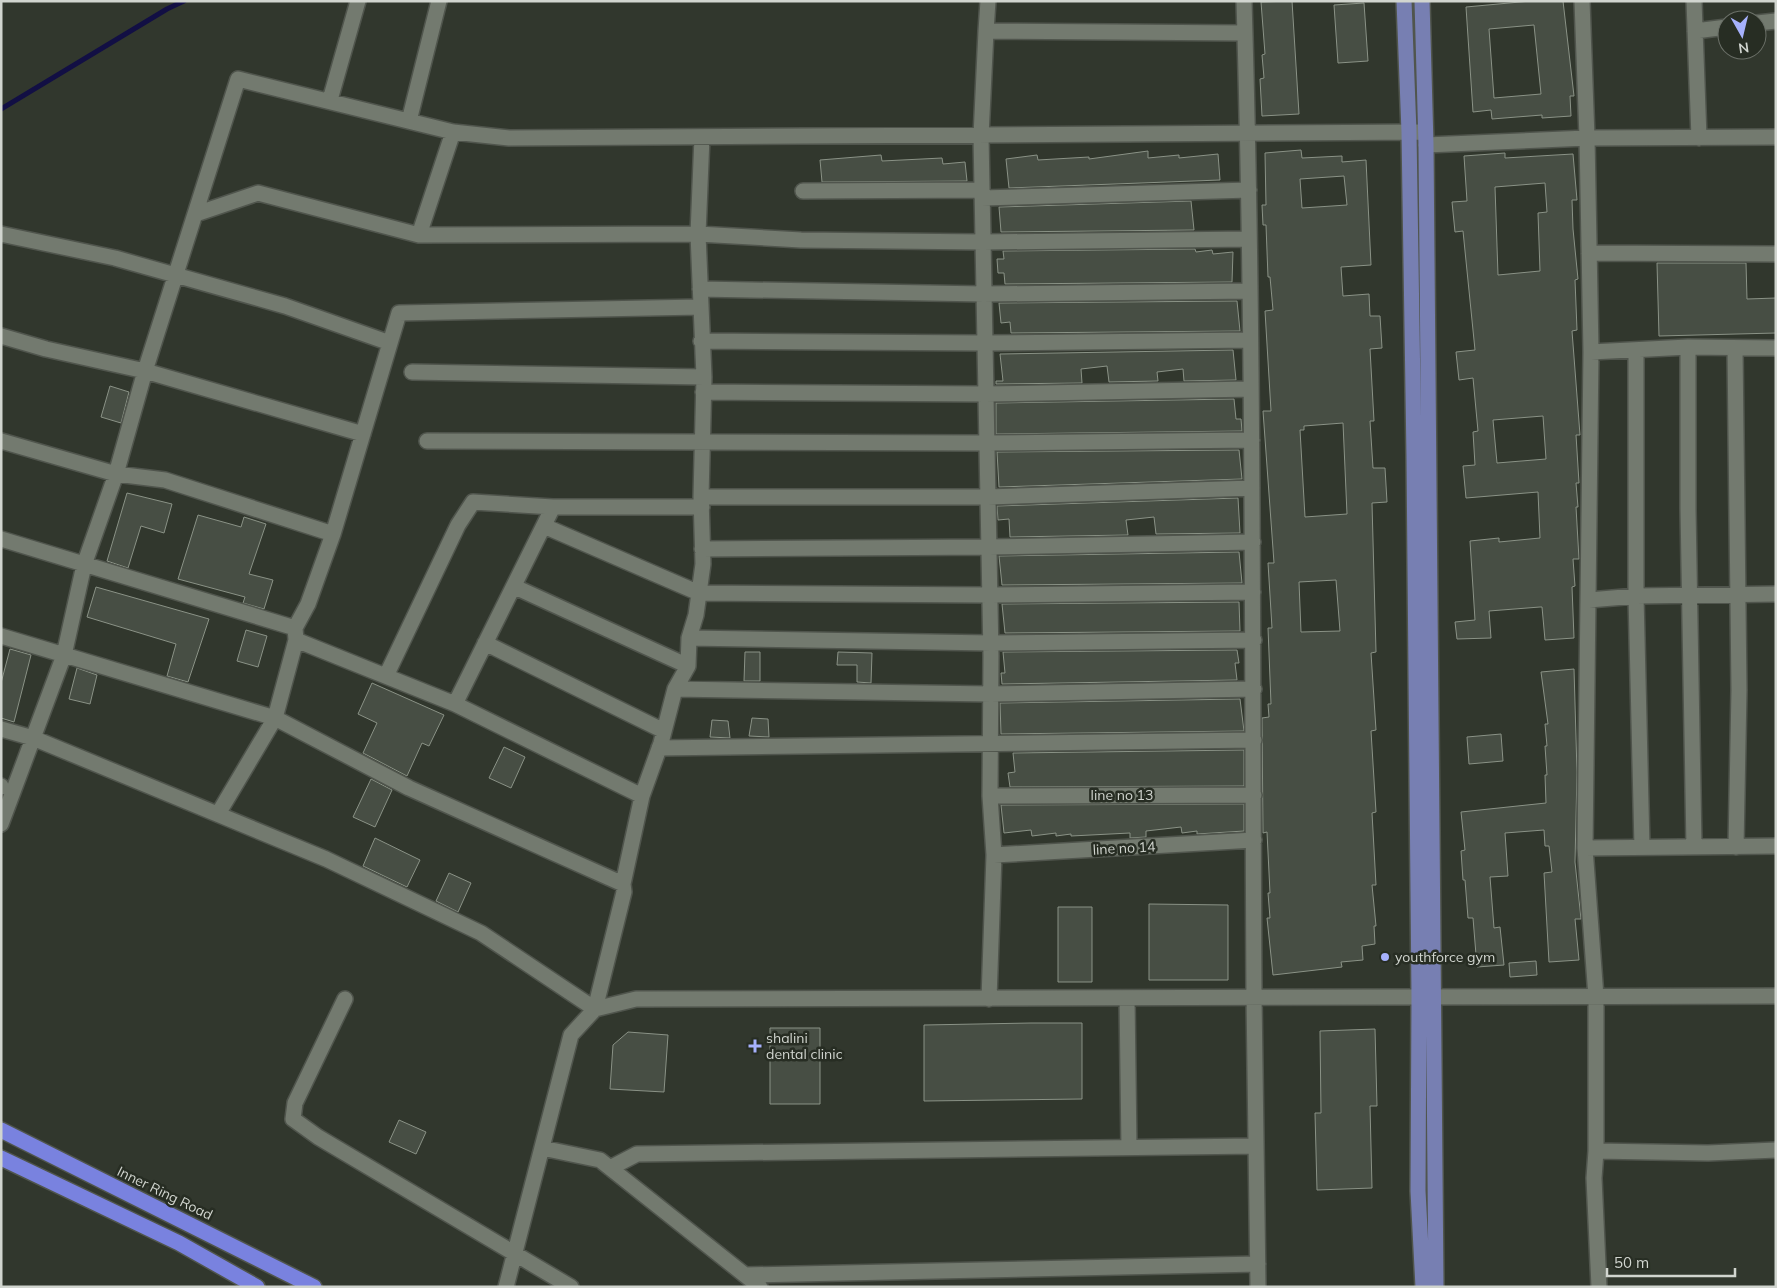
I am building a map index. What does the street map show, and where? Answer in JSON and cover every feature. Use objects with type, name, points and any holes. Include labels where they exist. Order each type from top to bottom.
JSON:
[{"type":"highway","name":"Inner Ring Road","points":[[1,1130],[314,1287]]},
{"type":"highway","points":[[1,1158],[179,1243],[256,1287]]},
{"type":"main road","points":[[1404,1],[1409,132],[1427,997],[1436,1287]]},
{"type":"main road","points":[[1422,1],[1426,138],[1427,997],[1418,1192],[1423,1287]]},
{"type":"street","points":[[330,100],[358,1]]},
{"type":"street","points":[[409,120],[438,1]]},
{"type":"street","points":[[988,1],[980,136],[991,643],[990,796],[994,855],[988,999]]},
{"type":"street","points":[[1244,1],[1248,134],[1252,440],[1254,998],[1258,1287]]},
{"type":"street","points":[[1582,1],[1591,352],[1584,848],[1596,997],[1596,1151],[1594,1178],[1599,1287]]},
{"type":"street","points":[[1694,1],[1699,138]]},
{"type":"street","points":[[1695,30],[1717,28]]},
{"type":"street","points":[[986,31],[1244,33]]},
{"type":"street","points":[[1,824],[64,655],[84,565],[116,474],[146,371],[238,78],[453,132],[509,138],[1409,132],[1426,138],[1699,138],[1776,136]]},
{"type":"street","points":[[420,235],[453,132]]},
{"type":"street","points":[[506,1287],[571,1034],[595,1009],[624,892],[642,796],[659,748],[675,690],[688,666],[689,638],[699,594],[702,549],[703,384],[698,234],[702,137]]},
{"type":"street","points":[[804,191],[982,194],[1249,190]]},
{"type":"street","points":[[196,214],[258,194],[420,235],[698,234],[801,240],[983,242],[1249,239]]},
{"type":"street","points":[[1,234],[115,258],[176,275],[285,306],[390,343]]},
{"type":"street","points":[[1589,253],[1776,254]]},
{"type":"street","points":[[700,289],[984,294],[1250,291]]},
{"type":"street","points":[[218,814],[275,718],[295,634],[333,534],[399,313],[700,307]]},
{"type":"street","points":[[1,336],[46,349],[146,371],[363,434]]},
{"type":"street","points":[[701,341],[985,343],[1250,340]]},
{"type":"street","points":[[1591,352],[1688,347],[1776,348]]},
{"type":"street","points":[[1688,347],[1689,595],[1694,847]]},
{"type":"street","points":[[1735,349],[1736,596],[1739,690],[1736,847]]},
{"type":"street","points":[[1636,350],[1636,596],[1642,848]]},
{"type":"street","points":[[412,372],[986,394],[1251,389]]},
{"type":"street","points":[[426,441],[987,443],[1252,440]]},
{"type":"street","points":[[1,441],[116,474],[165,480],[333,534]]},
{"type":"street","points":[[386,676],[458,525],[473,502],[553,506],[988,497],[1252,488]]},
{"type":"street","points":[[455,704],[515,587],[553,506]]},
{"type":"street","points":[[544,526],[699,594],[990,595],[1253,592]]},
{"type":"street","points":[[1,540],[295,634],[386,676],[455,704],[642,796]]},
{"type":"street","points":[[702,549],[989,547],[1253,542]]},
{"type":"street","points":[[515,587],[688,666]]},
{"type":"street","points":[[1589,600],[1636,596],[1776,594]]},
{"type":"street","points":[[1,636],[275,718],[409,788],[624,884]]},
{"type":"street","points":[[689,638],[991,643],[1254,640]]},
{"type":"street","points":[[485,644],[664,731]]},
{"type":"street","points":[[675,690],[991,694],[1254,689]]},
{"type":"street","points":[[1,729],[33,738],[326,859],[481,933],[595,1009],[636,999],[1776,996]]},
{"type":"street","points":[[659,748],[1254,740]]},
{"type":"street","name":"line no 13","points":[[990,796],[1254,795]]},
{"type":"street","name":"line no 14","points":[[994,855],[1254,840]]},
{"type":"street","points":[[1584,848],[1776,846]]},
{"type":"street","points":[[1127,998],[1129,1148]]},
{"type":"street","points":[[345,999],[295,1103],[293,1119],[318,1137],[515,1251],[571,1287]]},
{"type":"street","points":[[610,1168],[637,1154],[1256,1146]]},
{"type":"street","points":[[542,1148],[600,1160],[760,1287]]},
{"type":"street","points":[[1596,1151],[1708,1153],[1776,1150]]},
{"type":"street","points":[[745,1275],[1258,1264]]},
{"type":"building","points":[[1292,1],[1299,114],[1262,116],[1260,79],[1264,78],[1262,55],[1265,54],[1261,2]]},
{"type":"building","points":[[1531,1],[1563,1],[1574,96],[1570,96],[1571,116],[1542,118],[1542,115],[1492,119],[1491,110],[1473,112],[1466,7]],"holes":[[[1534,25],[1541,94],[1494,98],[1489,29]]]},
{"type":"building","points":[[1364,3],[1368,61],[1338,63],[1334,5]]},
{"type":"building","points":[[1301,150],[1302,158],[1342,156],[1342,162],[1366,160],[1371,265],[1341,267],[1343,296],[1369,294],[1370,316],[1380,316],[1382,348],[1370,349],[1374,421],[1370,421],[1373,468],[1385,468],[1387,502],[1372,503],[1376,652],[1371,653],[1376,730],[1371,731],[1376,812],[1372,813],[1376,885],[1372,885],[1376,926],[1374,926],[1375,944],[1362,946],[1363,960],[1341,962],[1342,967],[1273,975],[1267,918],[1270,918],[1268,893],[1270,893],[1267,832],[1263,833],[1262,718],[1269,717],[1268,704],[1271,704],[1268,628],[1272,628],[1268,563],[1274,563],[1263,411],[1271,411],[1265,311],[1273,310],[1270,277],[1268,277],[1266,225],[1263,225],[1262,205],[1266,205],[1265,153]],"holes":[[[1344,176],[1347,205],[1302,208],[1300,179]],[[1343,423],[1347,514],[1305,517],[1300,430],[1304,430],[1304,426]],[[1336,580],[1340,631],[1301,632],[1299,582]]]},
{"type":"building","points":[[1148,151],[1148,158],[1179,155],[1179,158],[1218,154],[1220,180],[1009,188],[1006,159],[1037,155],[1038,160],[1089,157],[1089,159]]},
{"type":"building","points":[[1505,153],[1505,158],[1573,154],[1577,200],[1572,200],[1573,229],[1578,279],[1575,280],[1577,330],[1572,331],[1580,435],[1576,435],[1579,483],[1576,483],[1578,507],[1576,507],[1579,559],[1573,559],[1575,586],[1572,587],[1574,638],[1545,640],[1542,607],[1540,607],[1489,611],[1491,638],[1457,639],[1455,622],[1475,620],[1470,541],[1499,538],[1499,542],[1540,538],[1538,492],[1466,498],[1463,466],[1475,465],[1473,432],[1478,431],[1473,378],[1459,380],[1456,352],[1475,350],[1463,231],[1455,232],[1452,202],[1467,201],[1464,156]],"holes":[[[1545,183],[1547,212],[1538,213],[1540,271],[1498,275],[1495,187]],[[1543,416],[1546,459],[1497,463],[1493,420]]]},
{"type":"building","points":[[881,155],[882,161],[942,158],[943,164],[965,162],[967,181],[822,182],[820,160]]},
{"type":"building","points":[[1191,201],[1194,230],[1001,232],[999,207]]},
{"type":"building","points":[[1195,249],[1196,252],[1212,250],[1213,254],[1233,252],[1232,282],[1005,284],[1004,273],[998,273],[997,259],[1004,259],[1003,251]]},
{"type":"building","points":[[1657,263],[1746,263],[1747,299],[1776,298],[1776,333],[1659,336]]},
{"type":"building","points":[[1237,301],[1240,331],[1011,333],[1010,322],[1001,323],[999,303]]},
{"type":"building","points":[[1233,350],[1236,380],[1184,381],[1183,369],[1157,372],[1158,381],[1109,382],[1107,366],[1081,369],[1082,383],[996,384],[996,381],[1003,381],[1000,354]]},
{"type":"building","points":[[110,386],[129,392],[121,423],[101,417]]},
{"type":"building","points":[[1234,399],[1236,419],[1241,419],[1242,431],[996,434],[996,403]]},
{"type":"building","points":[[1239,450],[1242,479],[999,487],[997,452]]},
{"type":"building","points":[[127,493],[172,504],[164,533],[141,526],[128,568],[107,561]]},
{"type":"building","points":[[1238,498],[1240,533],[1156,534],[1154,517],[1126,520],[1128,535],[1010,537],[1009,519],[998,520],[997,506]]},
{"type":"building","points":[[198,515],[241,527],[244,517],[266,524],[249,574],[273,580],[264,609],[243,603],[245,597],[178,579]]},
{"type":"building","points":[[1239,552],[1242,583],[1002,585],[999,556]]},
{"type":"building","points":[[96,587],[209,619],[188,682],[167,676],[176,644],[87,617]]},
{"type":"building","points":[[1239,602],[1240,631],[1005,633],[1002,604]]},
{"type":"building","points":[[246,630],[267,636],[258,667],[237,661]]},
{"type":"building","points":[[10,649],[31,655],[14,722],[1,718],[1,683]]},
{"type":"building","points":[[1237,650],[1239,663],[1235,663],[1237,680],[1002,684],[1001,673],[1005,673],[1003,652]]},
{"type":"building","points":[[745,652],[760,652],[760,681],[744,681]]},
{"type":"building","points":[[838,652],[872,653],[871,683],[857,682],[857,665],[837,665]]},
{"type":"building","points":[[77,668],[97,675],[90,704],[69,699]]},
{"type":"building","points":[[1574,669],[1577,772],[1575,862],[1581,919],[1575,919],[1579,960],[1549,962],[1544,873],[1552,872],[1549,846],[1545,846],[1544,830],[1505,833],[1508,876],[1490,877],[1494,928],[1500,927],[1504,965],[1477,967],[1473,918],[1468,918],[1465,880],[1463,880],[1461,851],[1465,850],[1461,812],[1546,803],[1545,746],[1547,746],[1545,724],[1548,724],[1541,672]]},
{"type":"building","points":[[372,683],[444,715],[429,746],[422,743],[407,776],[363,753],[377,723],[358,714]]},
{"type":"building","points":[[1240,699],[1244,731],[1001,734],[1000,703]]},
{"type":"building","points":[[752,718],[768,719],[769,737],[749,736]]},
{"type":"building","points":[[712,720],[728,721],[730,738],[710,737]]},
{"type":"building","points":[[1501,734],[1503,761],[1469,764],[1467,737]]},
{"type":"building","points":[[504,747],[525,757],[511,788],[489,778]]},
{"type":"building","points":[[1244,750],[1244,786],[1010,787],[1008,773],[1015,772],[1013,753]]},
{"type":"building","points":[[371,779],[392,790],[375,827],[353,817]]},
{"type":"building","points":[[1244,804],[1244,831],[1197,834],[1197,831],[1182,833],[1181,827],[1146,831],[1146,837],[1130,838],[1130,833],[1056,836],[1056,833],[1032,836],[1031,830],[1004,833],[1001,805]]},
{"type":"building","points":[[375,838],[420,860],[407,887],[363,866]]},
{"type":"building","points":[[449,873],[471,883],[458,912],[436,901]]},
{"type":"building","points":[[1149,904],[1228,905],[1228,980],[1149,980]]},
{"type":"building","points":[[1058,907],[1092,907],[1092,982],[1058,982]]},
{"type":"building","points":[[1536,961],[1537,975],[1510,977],[1509,963]]},
{"type":"building","points":[[1082,1023],[1082,1099],[924,1101],[924,1025]]},
{"type":"building","points":[[770,1028],[820,1028],[820,1104],[770,1104]]},
{"type":"building","points":[[1375,1029],[1377,1106],[1370,1106],[1372,1188],[1317,1190],[1315,1113],[1321,1113],[1320,1031]]},
{"type":"building","points":[[628,1032],[668,1035],[664,1092],[610,1089],[613,1045]]},
{"type":"building","points":[[399,1120],[426,1132],[416,1154],[389,1142]]},
{"type":"waterway","points":[[1,109],[167,9],[184,1]]},
{"type":"place","name":"youthforce gym","points":[[1385,957]]},
{"type":"place","name":"shalini dental clinic","points":[[755,1046]]}]
